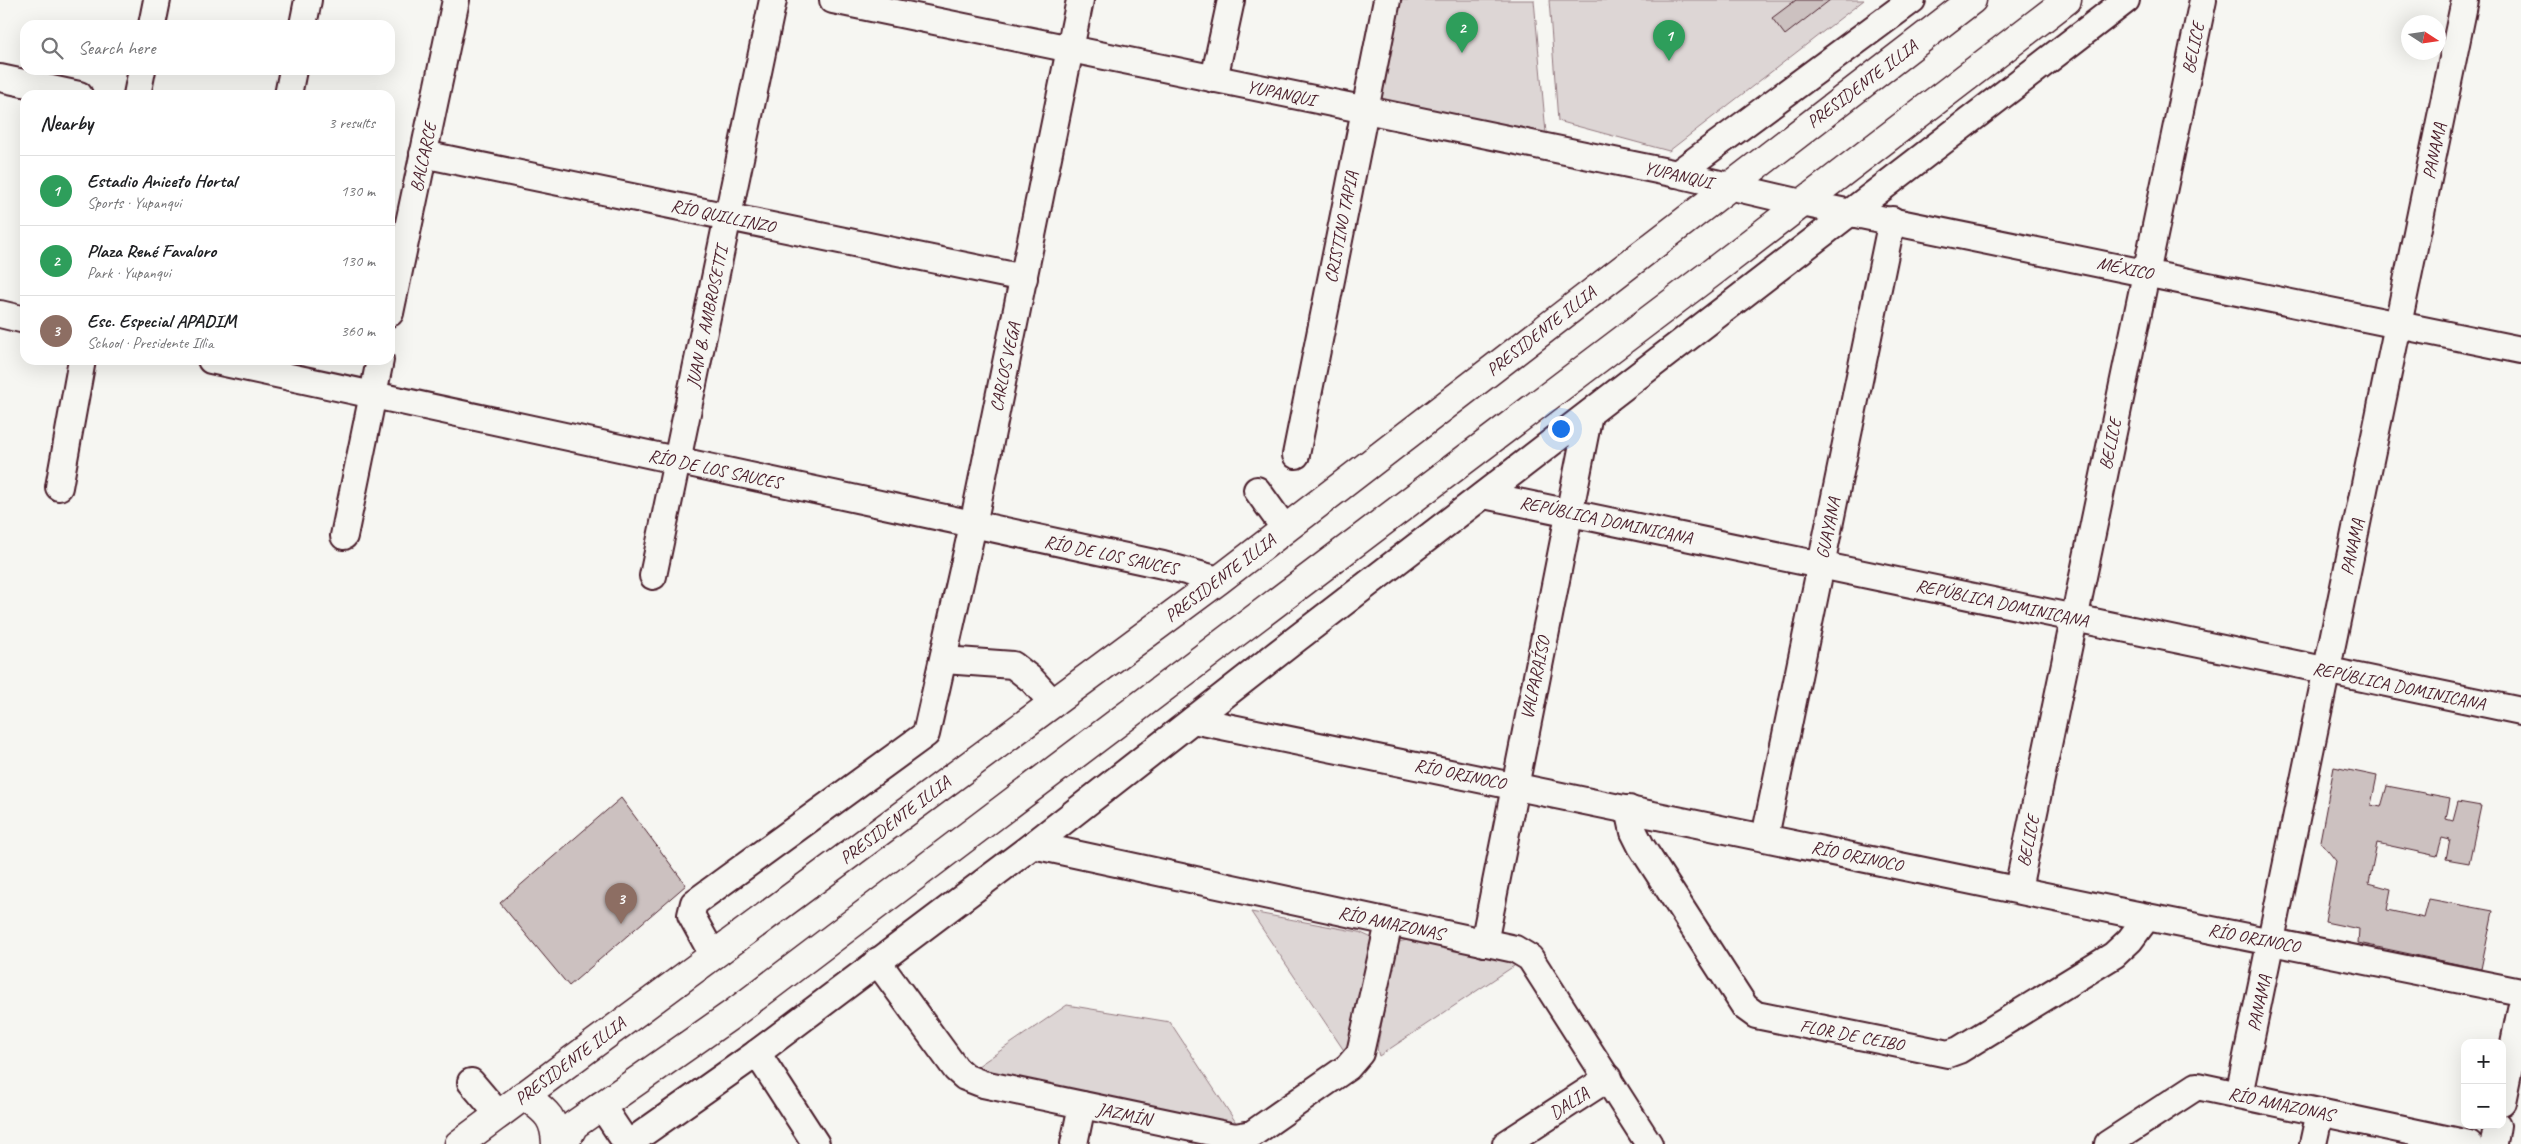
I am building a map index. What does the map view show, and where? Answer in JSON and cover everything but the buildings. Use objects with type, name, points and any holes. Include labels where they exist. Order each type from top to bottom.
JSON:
[{"type":"main road","name":"PRESIDENTE ILLIA","points":[[469,1141],[524,1095],[1219,580],[1972,0]]},
{"type":"main road","points":[[564,1144],[574,1125],[750,1001],[1802,203],[2066,0]]},
{"type":"main road","points":[[524,1095],[546,1111],[555,1125],[556,1144]]},
{"type":"street","points":[[153,20],[157,0]]},
{"type":"street","points":[[304,20],[308,0]]},
{"type":"street","name":"BALCARCE","points":[[395,289],[456,0]]},
{"type":"street","name":"JUAN B. AMBROSETTI","points":[[654,576],[773,0]]},
{"type":"street","name":"YUPANQUI","points":[[833,0],[1729,186]]},
{"type":"street","name":"CARLOS VEGA","points":[[713,955],[691,915],[694,902],[926,734],[973,525],[1080,0]]},
{"type":"street","points":[[1214,79],[1231,0]]},
{"type":"street","name":"CRISTINO TAPIA","points":[[1296,455],[1387,0]]},
{"type":"street","points":[[1677,174],[1912,0]]},
{"type":"street","points":[[601,1105],[627,1144],[756,1053],[1034,845],[1588,414],[2126,0]]},
{"type":"street","name":"BELICE","points":[[2018,889],[2202,0]]},
{"type":"street","name":"PANAMA","points":[[2239,1094],[2465,0]]},
{"type":"street","points":[[138,90],[141,75]]},
{"type":"street","points":[[289,90],[292,75]]},
{"type":"street","points":[[0,78],[56,90]]},
{"type":"street","name":"RÍO QUILLINZO","points":[[423,154],[1024,278]]},
{"type":"street","name":"MÉXICO","points":[[1729,186],[1802,203],[2521,350]]},
{"type":"street","name":"GUAYANA","points":[[1765,837],[1892,220]]},
{"type":"street","points":[[0,314],[20,319]]},
{"type":"street","points":[[59,487],[81,365]]},
{"type":"street","name":"RÍO DE LOS SAUCES","points":[[242,365],[1163,565],[1219,580]]},
{"type":"street","points":[[344,536],[379,365]]},
{"type":"street","name":"VALPARAÍSO","points":[[1484,943],[1513,785],[1570,513],[1588,414]]},
{"type":"street","points":[[1257,490],[1285,529]]},
{"type":"street","name":"REPÚBLICA DOMINICANA","points":[[1484,495],[2521,711]]},
{"type":"street","points":[[944,660],[1013,665],[1032,680],[1053,703]]},
{"type":"street","name":"RÍO ORINOCO","points":[[1193,720],[2147,917],[2521,992]]},
{"type":"street","name":"FLOR DE CEIBO","points":[[1630,809],[1634,832],[1641,846],[1745,1007],[1756,1015],[1948,1054],[1959,1050],[2114,955],[2130,940],[2147,917]]},
{"type":"street","name":"RÍO AMAZONAS","points":[[1034,845],[1515,949],[1530,958],[1649,1144]]},
{"type":"street","name":"JAZMÍN","points":[[877,961],[956,1069],[965,1077],[982,1084],[1234,1136],[1252,1134],[1348,1067],[1360,1053],[1389,922]]},
{"type":"street","points":[[2506,1084],[2521,1009]]},
{"type":"street","points":[[756,1053],[816,1144]]},
{"type":"street","name":"DALIA","points":[[1506,1144],[1608,1078]]},
{"type":"street","points":[[471,1082],[499,1114]]},
{"type":"street","name":"RÍO AMAZONAS","points":[[2108,1144],[2197,1086],[2469,1144]]},
{"type":"street","points":[[1074,1144],[1082,1105]]},
{"type":"street","points":[[2313,1144],[2320,1112]]},
{"type":"street","points":[[2494,1144],[2497,1129]]},
{"type":"shaded area","points":[[1396,0],[1534,0],[1546,133],[1544,143],[1373,105]]},
{"type":"shaded area","points":[[1549,0],[1864,0],[1669,151],[1558,121]]},
{"type":"shaded area","points":[[1251,912],[1359,932],[1372,938],[1375,946],[1357,1042],[1345,1052]]},
{"type":"shaded area","points":[[1407,940],[1503,957],[1517,964],[1379,1056],[1377,1049],[1395,949],[1399,942]]},
{"type":"shaded area","points":[[1067,1005],[1170,1022],[1237,1124],[993,1075],[978,1066]]},
{"type":"place","name":"Plaza René Favaloro","points":[[1462,53]]},
{"type":"place","name":"Estadio Aniceto Hortal","points":[[1669,61]]},
{"type":"place","name":"Esc. Especial APADIM","points":[[621,924]]}]
